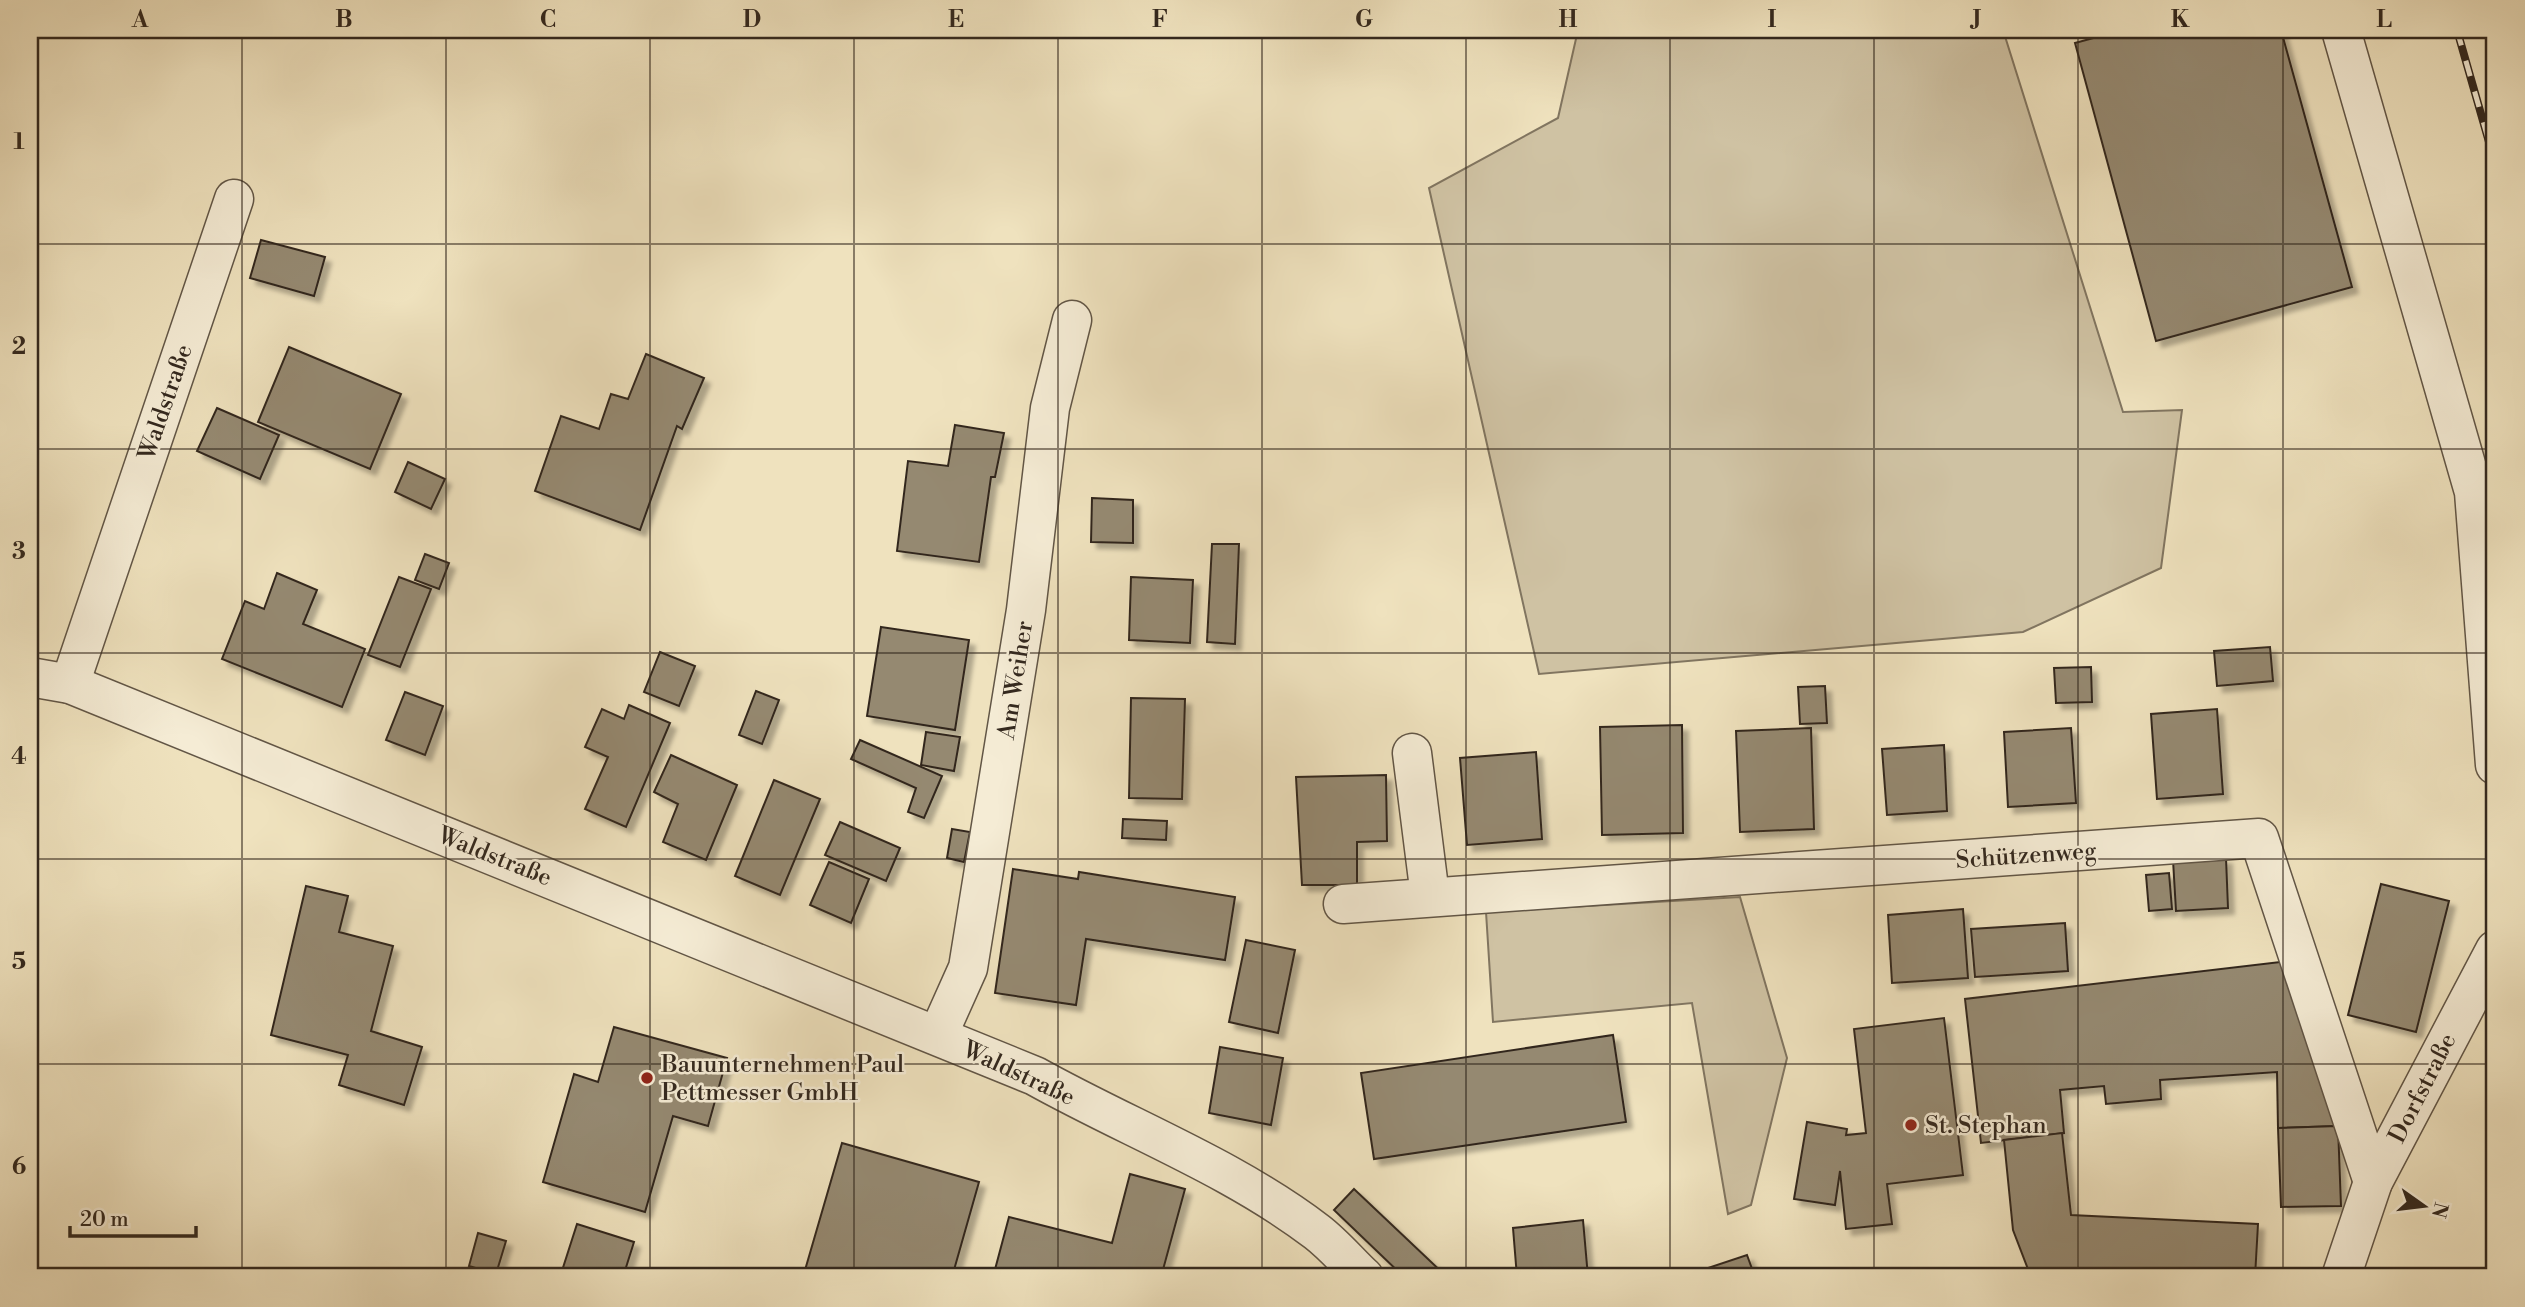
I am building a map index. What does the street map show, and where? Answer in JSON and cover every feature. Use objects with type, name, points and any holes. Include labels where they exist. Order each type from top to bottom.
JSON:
[{"type":"street","points":[[2341,30],[2473,492],[2495,765]]},
{"type":"street","name":"Waldstraße","points":[[234,199],[70,684],[1035,1076],[1103,1114],[1224,1172],[1318,1233],[1364,1277]]},
{"type":"street","name":"Am Weiher","points":[[938,1035],[968,968],[1026,610],[1050,408],[1072,320]]},
{"type":"street","points":[[30,677],[70,684]]},
{"type":"street","points":[[1412,753],[1430,897]]},
{"type":"street","name":"Schützenweg","points":[[1343,904],[2259,838],[2373,1182]]},
{"type":"street","name":"Dorfstraße","points":[[2341,1277],[2373,1182],[2490,971]]},
{"type":"shaded area","points":[[1578,30],[2003,30],[2123,412],[2182,410],[2161,568],[2023,632],[1539,674],[1429,188],[1558,118]]},
{"type":"shaded area","points":[[1740,897],[1787,1058],[1751,1205],[1728,1214],[1692,1003],[1493,1022],[1486,912]]},
{"type":"building","points":[[2123,30],[2281,30],[2352,287],[2156,341],[2075,43]]},
{"type":"building","points":[[261,240],[325,257],[314,296],[250,278]]},
{"type":"building","points":[[289,347],[401,394],[370,469],[258,422]]},
{"type":"building","points":[[646,354],[704,378],[682,429],[677,426],[640,530],[535,491],[561,416],[599,429],[611,394],[628,399]]},
{"type":"building","points":[[217,408],[279,435],[260,479],[197,451]]},
{"type":"building","points":[[955,425],[1004,433],[995,477],[991,477],[979,562],[897,551],[908,461],[948,466]]},
{"type":"building","points":[[408,462],[445,479],[431,509],[395,492]]},
{"type":"building","points":[[1092,498],[1133,500],[1133,543],[1091,542]]},
{"type":"building","points":[[1212,544],[1239,544],[1235,644],[1207,642]]},
{"type":"building","points":[[425,554],[449,563],[439,589],[415,580]]},
{"type":"building","points":[[277,573],[317,590],[303,624],[365,649],[342,707],[222,659],[245,601],[264,609]]},
{"type":"building","points":[[399,577],[431,589],[400,667],[368,655]]},
{"type":"building","points":[[1131,577],[1193,580],[1190,643],[1129,640]]},
{"type":"building","points":[[881,627],[969,640],[955,730],[867,716]]},
{"type":"building","points":[[2270,647],[2273,681],[2217,686],[2214,651]]},
{"type":"building","points":[[660,652],[695,666],[679,706],[644,692]]},
{"type":"building","points":[[2091,667],[2092,702],[2056,703],[2054,668]]},
{"type":"building","points":[[1825,686],[1827,723],[1800,724],[1798,687]]},
{"type":"building","points":[[756,691],[779,700],[762,744],[739,735]]},
{"type":"building","points":[[405,692],[443,706],[425,755],[386,740]]},
{"type":"building","points":[[1131,698],[1185,699],[1182,799],[1129,798]]},
{"type":"building","points":[[629,705],[670,723],[626,827],[585,809],[608,757],[585,747],[602,709],[624,719]]},
{"type":"building","points":[[2217,709],[2223,794],[2157,799],[2151,714]]},
{"type":"building","points":[[1682,725],[1683,833],[1602,835],[1600,727]]},
{"type":"building","points":[[1811,728],[1814,829],[1740,832],[1736,731]]},
{"type":"building","points":[[2071,728],[2076,803],[2008,807],[2004,732]]},
{"type":"building","points":[[926,732],[960,737],[954,771],[921,765]]},
{"type":"building","points":[[860,740],[942,776],[924,818],[908,812],[916,788],[851,759]]},
{"type":"building","points":[[1944,745],[1947,811],[1887,815],[1882,749]]},
{"type":"building","points":[[1536,752],[1542,839],[1467,845],[1460,758]]},
{"type":"building","points":[[671,755],[737,785],[706,860],[663,842],[678,804],[654,792]]},
{"type":"building","points":[[1386,775],[1387,841],[1357,842],[1357,885],[1302,885],[1296,777]]},
{"type":"building","points":[[774,780],[820,799],[780,895],[735,876]]},
{"type":"building","points":[[1123,819],[1167,821],[1166,840],[1122,838]]},
{"type":"building","points":[[840,822],[900,848],[886,881],[825,855]]},
{"type":"building","points":[[952,829],[970,832],[964,862],[947,858]]},
{"type":"building","points":[[2226,858],[2228,908],[2176,911],[2173,860]]},
{"type":"building","points":[[829,862],[869,879],[851,923],[810,905]]},
{"type":"building","points":[[1013,869],[1078,879],[1079,872],[1235,897],[1225,960],[1086,939],[1076,1005],[995,993]]},
{"type":"building","points":[[2169,873],[2172,909],[2149,911],[2146,875]]},
{"type":"building","points":[[2381,884],[2449,901],[2416,1032],[2348,1015]]},
{"type":"building","points":[[306,886],[348,896],[339,932],[393,946],[371,1031],[422,1047],[404,1105],[339,1085],[348,1055],[271,1035]]},
{"type":"building","points":[[1963,909],[1968,978],[1892,983],[1888,915]]},
{"type":"building","points":[[2065,923],[2068,971],[1975,977],[1971,929]]},
{"type":"building","points":[[1246,940],[1295,950],[1278,1033],[1229,1022]]},
{"type":"building","points":[[2289,961],[2338,1126],[2278,1128],[2277,1072],[2160,1080],[2161,1099],[2106,1104],[2104,1086],[2060,1090],[2064,1133],[1981,1143],[1965,999]]},
{"type":"building","name":"St. Stephan","points":[[1944,1018],[1963,1175],[1887,1184],[1892,1224],[1846,1229],[1840,1171],[1835,1205],[1794,1199],[1807,1122],[1847,1129],[1846,1135],[1866,1133],[1854,1029]]},
{"type":"building","points":[[614,1027],[727,1058],[708,1126],[673,1116],[645,1212],[543,1182],[574,1074],[598,1082]]},
{"type":"building","points":[[1613,1035],[1626,1122],[1374,1159],[1361,1073]]},
{"type":"building","points":[[1220,1047],[1283,1058],[1271,1125],[1209,1113]]},
{"type":"building","points":[[2338,1126],[2341,1206],[2281,1207],[2278,1128]]},
{"type":"building","points":[[2062,1133],[2071,1215],[2258,1224],[2255,1277],[2031,1277],[2013,1230],[2004,1140]]},
{"type":"building","points":[[842,1143],[979,1182],[952,1277],[803,1277]]},
{"type":"building","points":[[1130,1174],[1185,1189],[1161,1277],[993,1277],[1009,1217],[1112,1243]]},
{"type":"building","points":[[1354,1189],[1447,1277],[1404,1277],[1334,1210]]},
{"type":"building","points":[[1583,1220],[1588,1277],[1517,1277],[1513,1228]]},
{"type":"building","points":[[577,1224],[634,1242],[623,1277],[560,1277]]},
{"type":"building","points":[[478,1233],[506,1241],[496,1274],[469,1266]]},
{"type":"building","points":[[1747,1255],[1755,1277],[1681,1277]]},
{"type":"railway","points":[[2457,30],[2495,163]]},
{"type":"place","name":"Bauunternehmen Paul Pettmesser GmbH","points":[[647,1078]]},
{"type":"place","name":"St. Stephan","points":[[1911,1125]]}]
